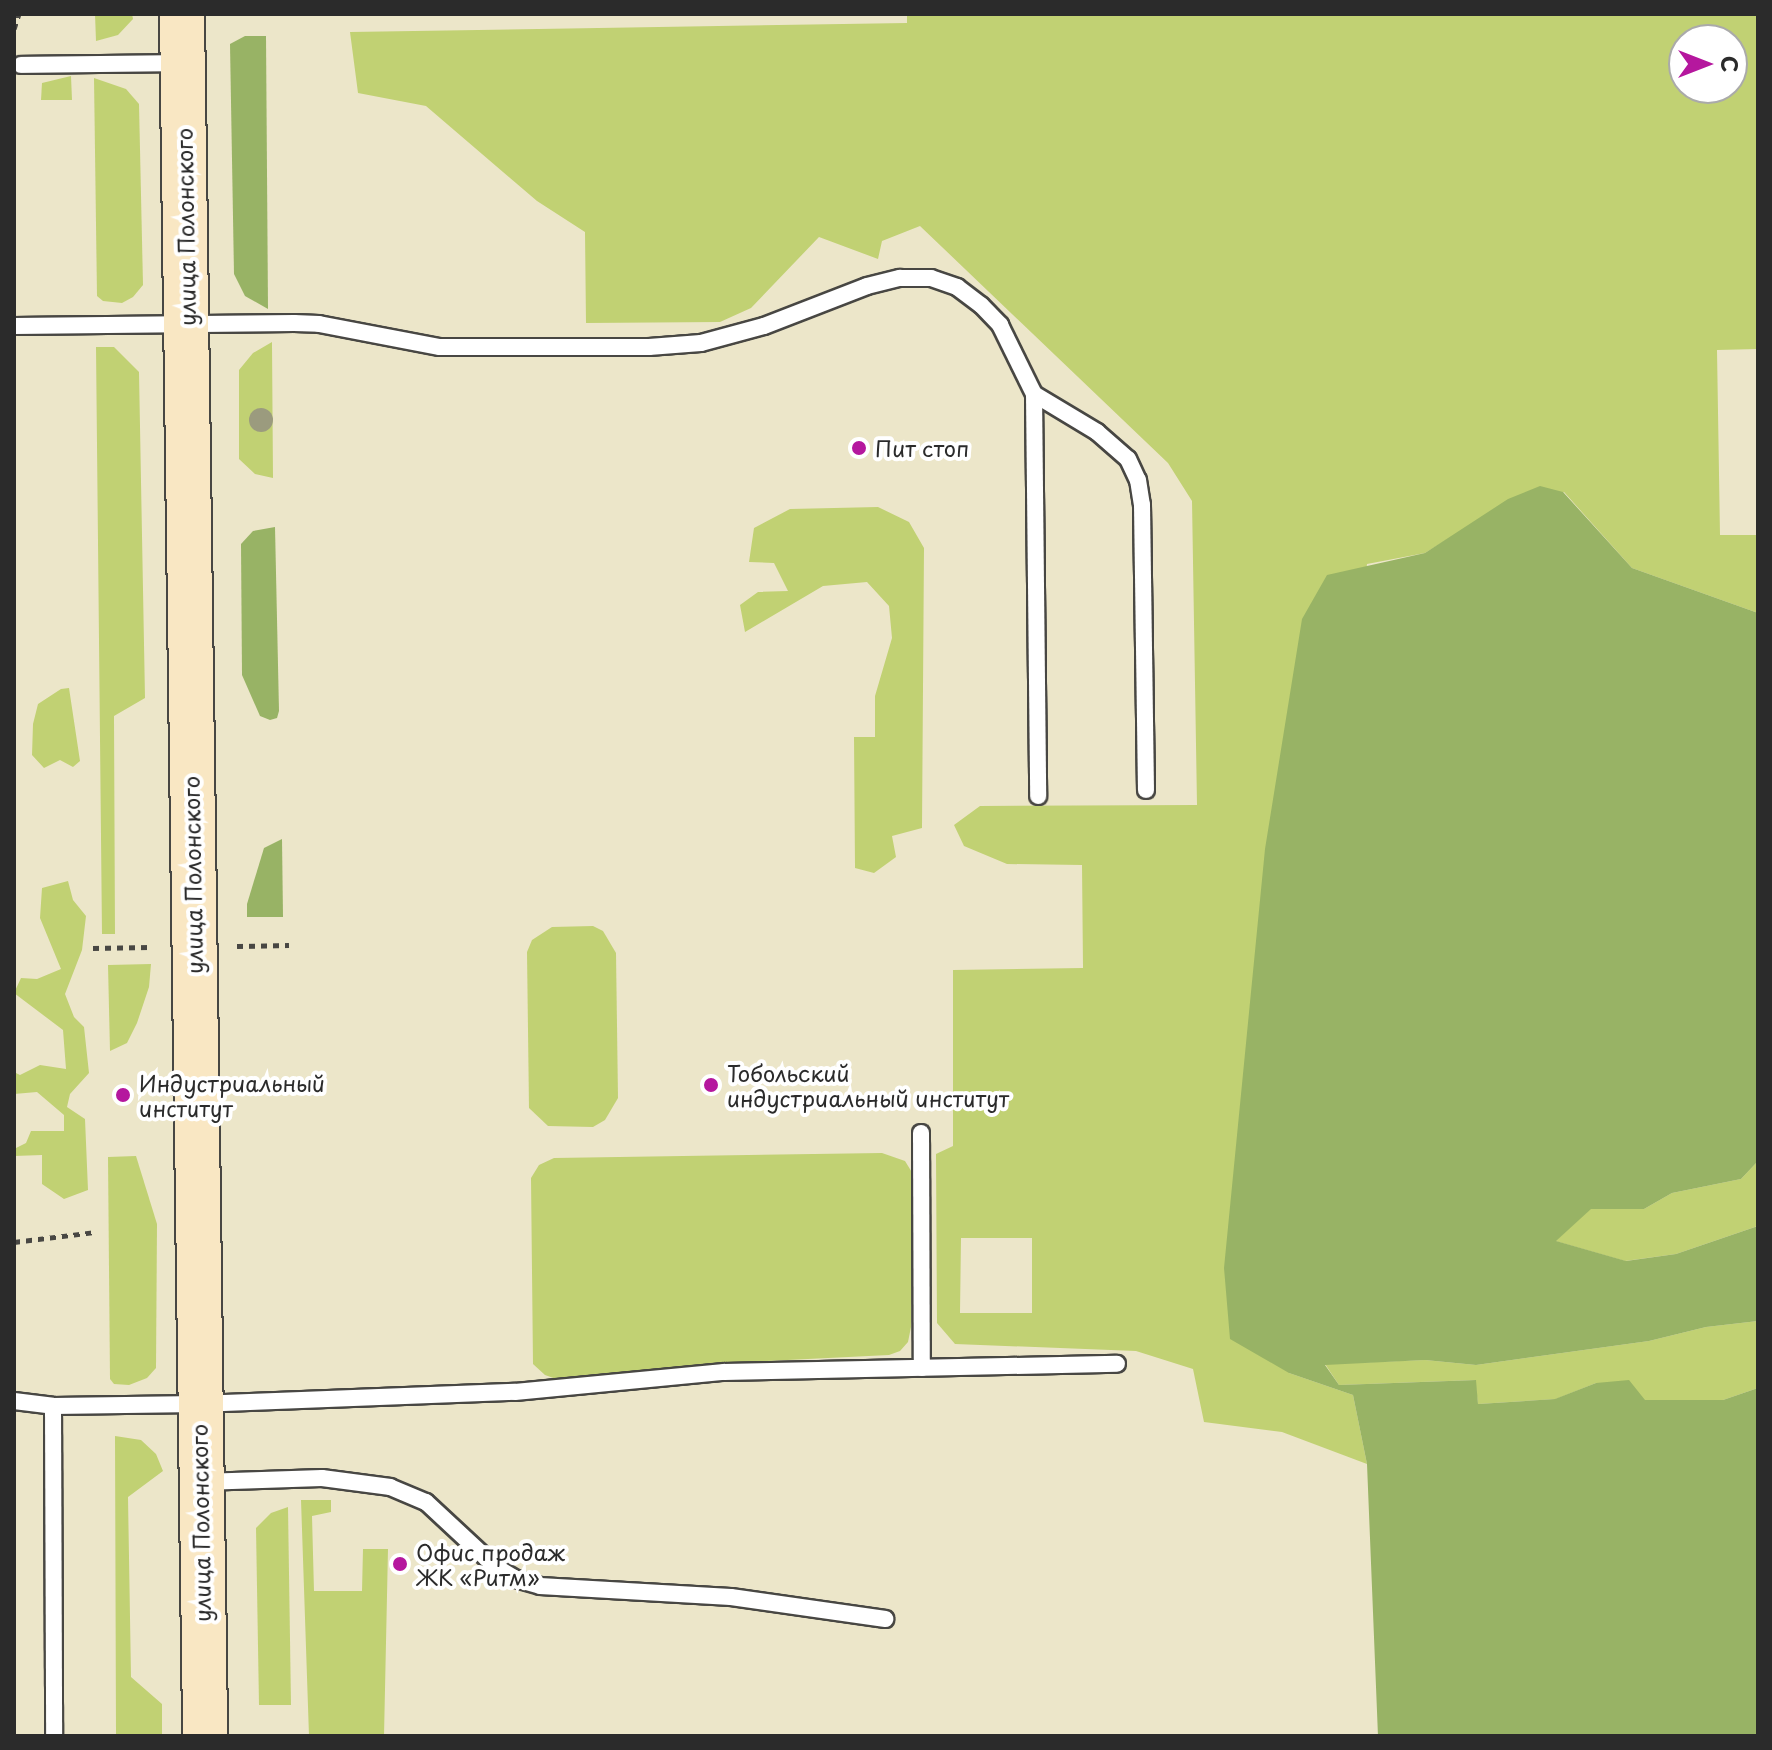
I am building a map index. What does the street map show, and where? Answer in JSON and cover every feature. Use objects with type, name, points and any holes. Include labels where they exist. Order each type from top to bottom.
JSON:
[{"type":"main road","name":"улица Полонского","points":[[182,14],[199,1482],[205,1736]]},
{"type":"lane","points":[[21,65],[183,63]]},
{"type":"lane","points":[[14,326],[319,324],[440,347],[649,347],[701,343],[764,326],[867,286],[900,278],[931,278],[957,287],[981,305],[1000,325],[1034,394],[1038,796]]},
{"type":"lane","points":[[1034,394],[1097,432],[1128,459],[1138,480],[1142,505],[1146,790]]},
{"type":"lane","points":[[921,1133],[922,1368]]},
{"type":"lane","points":[[14,1401],[53,1406],[198,1404],[515,1392],[724,1372],[1117,1364]]},
{"type":"lane","points":[[53,1406],[54,1736]]},
{"type":"lane","points":[[199,1482],[322,1478],[390,1487],[426,1502],[496,1567],[516,1579],[540,1586],[716,1596],[885,1619]]},
{"type":"path","points":[[14,29],[19,14]]},
{"type":"path","points":[[237,946],[289,945]]},
{"type":"path","points":[[93,948],[150,947]]},
{"type":"path","points":[[14,1242],[96,1232]]},
{"type":"green space","points":[[95,14],[132,14],[133,19],[118,35],[96,41]]},
{"type":"green space","points":[[907,14],[1758,14],[1758,349],[1717,350],[1720,535],[1758,535],[1758,613],[1632,568],[1564,492],[1464,529],[1425,553],[1367,564],[1289,1373],[1353,1395],[1367,1464],[1282,1432],[1204,1422],[1193,1369],[1136,1351],[955,1344],[937,1323],[936,1154],[953,1146],[953,970],[1083,968],[1082,865],[1007,864],[964,846],[954,825],[980,806],[1197,805],[1192,501],[1168,463],[920,226],[882,241],[878,259],[819,237],[751,308],[720,322],[586,323],[585,232],[537,201],[426,106],[358,93],[350,32],[907,23]],"holes":[[[961,1238],[1032,1238],[1032,1313],[960,1313]]]},
{"type":"green space","points":[[245,36],[266,36],[268,309],[245,296],[234,274],[230,44]]},
{"type":"green space","points":[[71,76],[72,100],[41,100],[42,83]]},
{"type":"green space","points":[[94,78],[126,89],[139,104],[143,285],[133,297],[122,303],[103,301],[97,296]]},
{"type":"green space","points":[[272,342],[273,478],[255,474],[239,459],[239,370],[253,353]]},
{"type":"green space","points":[[96,347],[114,347],[139,372],[145,698],[114,716],[115,934],[102,934]]},
{"type":"green space","points":[[1540,486],[1563,492],[1632,568],[1758,613],[1758,1161],[1741,1179],[1672,1193],[1644,1209],[1591,1209],[1556,1241],[1626,1261],[1676,1254],[1758,1226],[1758,1321],[1706,1327],[1649,1341],[1476,1365],[1425,1360],[1325,1365],[1339,1385],[1476,1380],[1478,1404],[1555,1399],[1596,1383],[1629,1380],[1645,1400],[1723,1400],[1758,1388],[1758,1736],[1378,1736],[1367,1464],[1353,1395],[1289,1373],[1230,1339],[1224,1268],[1265,849],[1302,619],[1327,575],[1425,553],[1508,499]]},
{"type":"green space","points":[[878,507],[909,522],[924,548],[922,828],[892,836],[896,857],[874,873],[855,868],[854,737],[875,737],[875,696],[892,638],[889,606],[867,582],[823,586],[745,632],[740,605],[758,592],[788,591],[774,563],[749,562],[754,528],[790,509]]},
{"type":"green space","points":[[275,527],[279,711],[277,718],[270,720],[260,716],[242,675],[241,544],[253,531]]},
{"type":"green space","points":[[69,688],[80,761],[73,767],[60,760],[44,768],[32,755],[33,724],[38,704],[61,689]]},
{"type":"green space","points":[[282,839],[283,917],[247,917],[247,904],[264,848]]},
{"type":"green space","points":[[68,881],[73,900],[86,916],[82,950],[65,994],[74,1017],[84,1027],[89,1073],[70,1094],[67,1107],[85,1119],[88,1190],[64,1199],[42,1184],[42,1155],[14,1156],[14,1149],[26,1143],[31,1131],[64,1131],[64,1115],[37,1092],[14,1094],[14,1072],[20,1075],[40,1065],[66,1069],[63,1030],[14,993],[21,978],[37,979],[61,969],[40,918],[42,888]]},
{"type":"green space","points":[[593,926],[603,931],[616,953],[618,1098],[605,1120],[593,1127],[548,1126],[529,1108],[527,952],[532,940],[552,927]]},
{"type":"green space","points":[[151,964],[149,987],[137,1023],[127,1043],[110,1051],[108,965]]},
{"type":"green space","points":[[882,1153],[905,1161],[913,1174],[911,1327],[908,1342],[900,1351],[889,1355],[727,1363],[559,1380],[545,1375],[533,1364],[531,1178],[539,1165],[554,1158]]},
{"type":"green space","points":[[136,1156],[157,1224],[156,1368],[147,1378],[129,1385],[114,1384],[110,1379],[108,1157]]},
{"type":"green space","points":[[1758,1161],[1758,1225],[1755,1227],[1676,1254],[1625,1261],[1555,1241],[1591,1208],[1644,1209],[1672,1193],[1741,1179]]},
{"type":"green space","points":[[1758,1321],[1758,1388],[1723,1400],[1644,1400],[1596,1383],[1556,1399],[1478,1404],[1475,1380],[1339,1385],[1325,1364],[1425,1360],[1476,1365],[1649,1341],[1706,1327]]},
{"type":"green space","points":[[115,1436],[141,1440],[156,1454],[163,1471],[128,1497],[131,1677],[162,1704],[162,1736],[116,1736]]},
{"type":"green space","points":[[301,1500],[331,1500],[331,1512],[312,1516],[314,1591],[362,1591],[363,1549],[388,1549],[384,1736],[309,1736]]},
{"type":"green space","points":[[288,1507],[291,1705],[259,1705],[256,1528],[271,1513]]},
{"type":"place","name":"Пит стоп","points":[[859,448]]},
{"type":"place","name":"Тобольский индустриальный институт","points":[[711,1085]]},
{"type":"place","name":"Индустриальный институт","points":[[123,1095]]},
{"type":"place","name":"Офис продаж ЖК «Ритм»","points":[[400,1564]]}]
